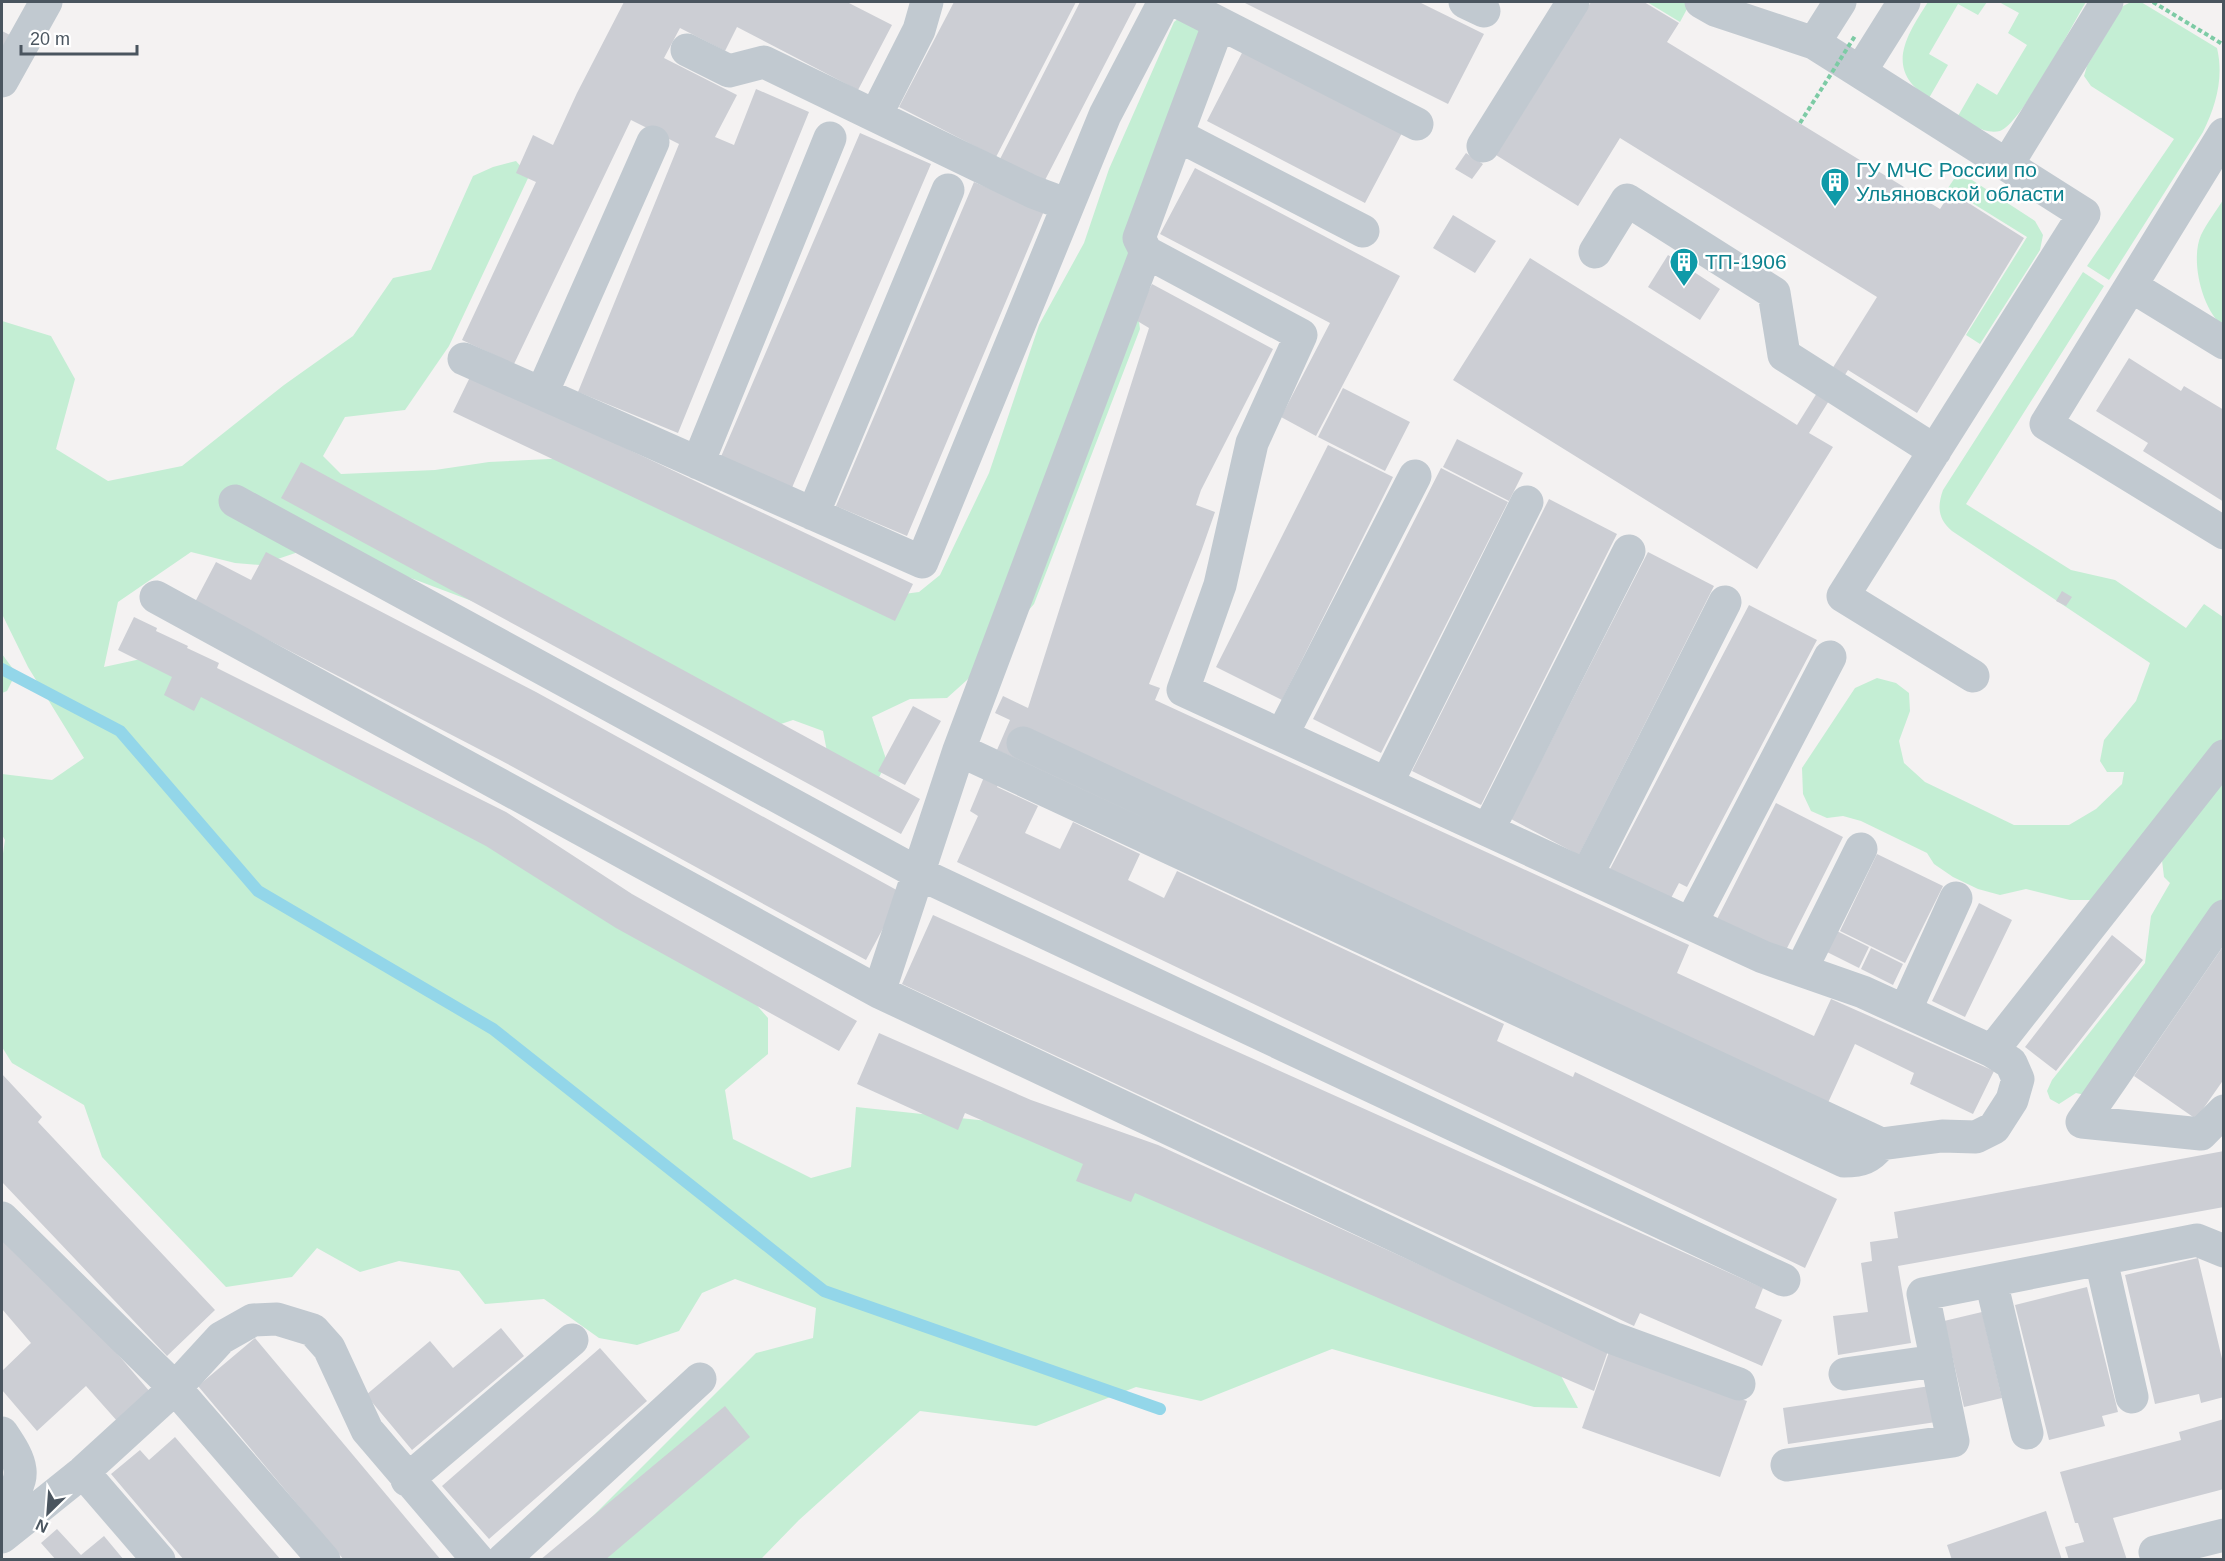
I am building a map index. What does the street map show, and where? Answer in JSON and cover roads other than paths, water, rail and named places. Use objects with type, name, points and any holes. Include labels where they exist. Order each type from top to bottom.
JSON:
[{"type":"street","points":[[2,81],[46,2]]},
{"type":"street","points":[[876,116],[919,30],[927,2]]},
{"type":"street","points":[[464,359],[922,562],[1105,115],[1164,2]]},
{"type":"street","points":[[1178,2],[1417,124]]},
{"type":"street","points":[[1482,146],[1574,2]]},
{"type":"street","points":[[1701,2],[1715,10],[1814,43],[2084,214],[1843,596],[1972,676]]},
{"type":"street","points":[[1814,43],[1840,2]]},
{"type":"street","points":[[1860,72],[1904,2]]},
{"type":"street","points":[[2007,165],[2107,2]]},
{"type":"street","points":[[1023,743],[1881,1144],[1942,1136],[1976,1137],[1994,1128],[2012,1100],[2019,1080],[2011,1063],[1992,1051],[1863,992],[1763,957],[1183,690],[1220,585],[1252,443],[1301,334],[1146,252],[1139,238],[1219,23]]},
{"type":"street","points":[[687,50],[729,71],[764,62],[1033,192],[1068,205]]},
{"type":"street","points":[[2223,134],[2046,424],[2223,533]]},
{"type":"street","points":[[1177,135],[1363,231]]},
{"type":"street","points":[[698,463],[830,138]]},
{"type":"street","points":[[542,393],[652,142]]},
{"type":"street","points":[[813,514],[948,190]]},
{"type":"street","points":[[1595,252],[1627,200],[1774,293],[1784,355],[1935,451]]},
{"type":"street","points":[[879,992],[959,750],[1146,252]]},
{"type":"street","points":[[2131,286],[2223,343]]},
{"type":"street","points":[[1282,735],[1415,476]]},
{"type":"street","points":[[235,501],[918,873],[1784,1280]]},
{"type":"street","points":[[1387,783],[1527,502]]},
{"type":"street","points":[[1488,830],[1629,551]]},
{"type":"street","points":[[156,597],[879,992],[1612,1338],[1740,1384]]},
{"type":"street","points":[[1587,875],[1725,602]]},
{"type":"street","points":[[1691,923],[1830,657]]},
{"type":"street","points":[[959,750],[1844,1161],[1859,1161],[1869,1157],[1881,1144]]},
{"type":"street","points":[[1992,1051],[2223,756]]},
{"type":"street","points":[[1801,970],[1861,849]]},
{"type":"street","points":[[1905,1011],[1956,898]]},
{"type":"street","points":[[2223,916],[2082,1122],[2201,1134],[2223,1112]]},
{"type":"street","points":[[2,1218],[175,1388],[324,1560]]},
{"type":"street","points":[[1787,1465],[1953,1441],[1923,1294],[2197,1240],[2223,1252]]},
{"type":"street","points":[[2101,1260],[2132,1397]]},
{"type":"street","points":[[1991,1281],[2027,1433]]},
{"type":"street","points":[[2,1537],[83,1472],[175,1388],[221,1338],[253,1320],[278,1318],[313,1329],[329,1348],[367,1430],[407,1480],[478,1560]]},
{"type":"street","points":[[407,1480],[572,1340]]},
{"type":"street","points":[[1845,1374],[1936,1361]]},
{"type":"street","points":[[503,1560],[700,1379]]},
{"type":"street","points":[[2,1433],[20,1462],[17,1487],[2,1505]]},
{"type":"street","points":[[83,1472],[159,1560]]},
{"type":"street","points":[[2155,1552],[2223,1535]]},
{"type":"waterway","points":[[2,669],[120,731],[258,891],[493,1029],[824,1291],[1160,1409]]},
{"type":"place","name":"ГУ МЧС России по Ульяновской области","points":[[1835,208]]},
{"type":"place","name":"ТП-1906","points":[[1684,288]]}]
